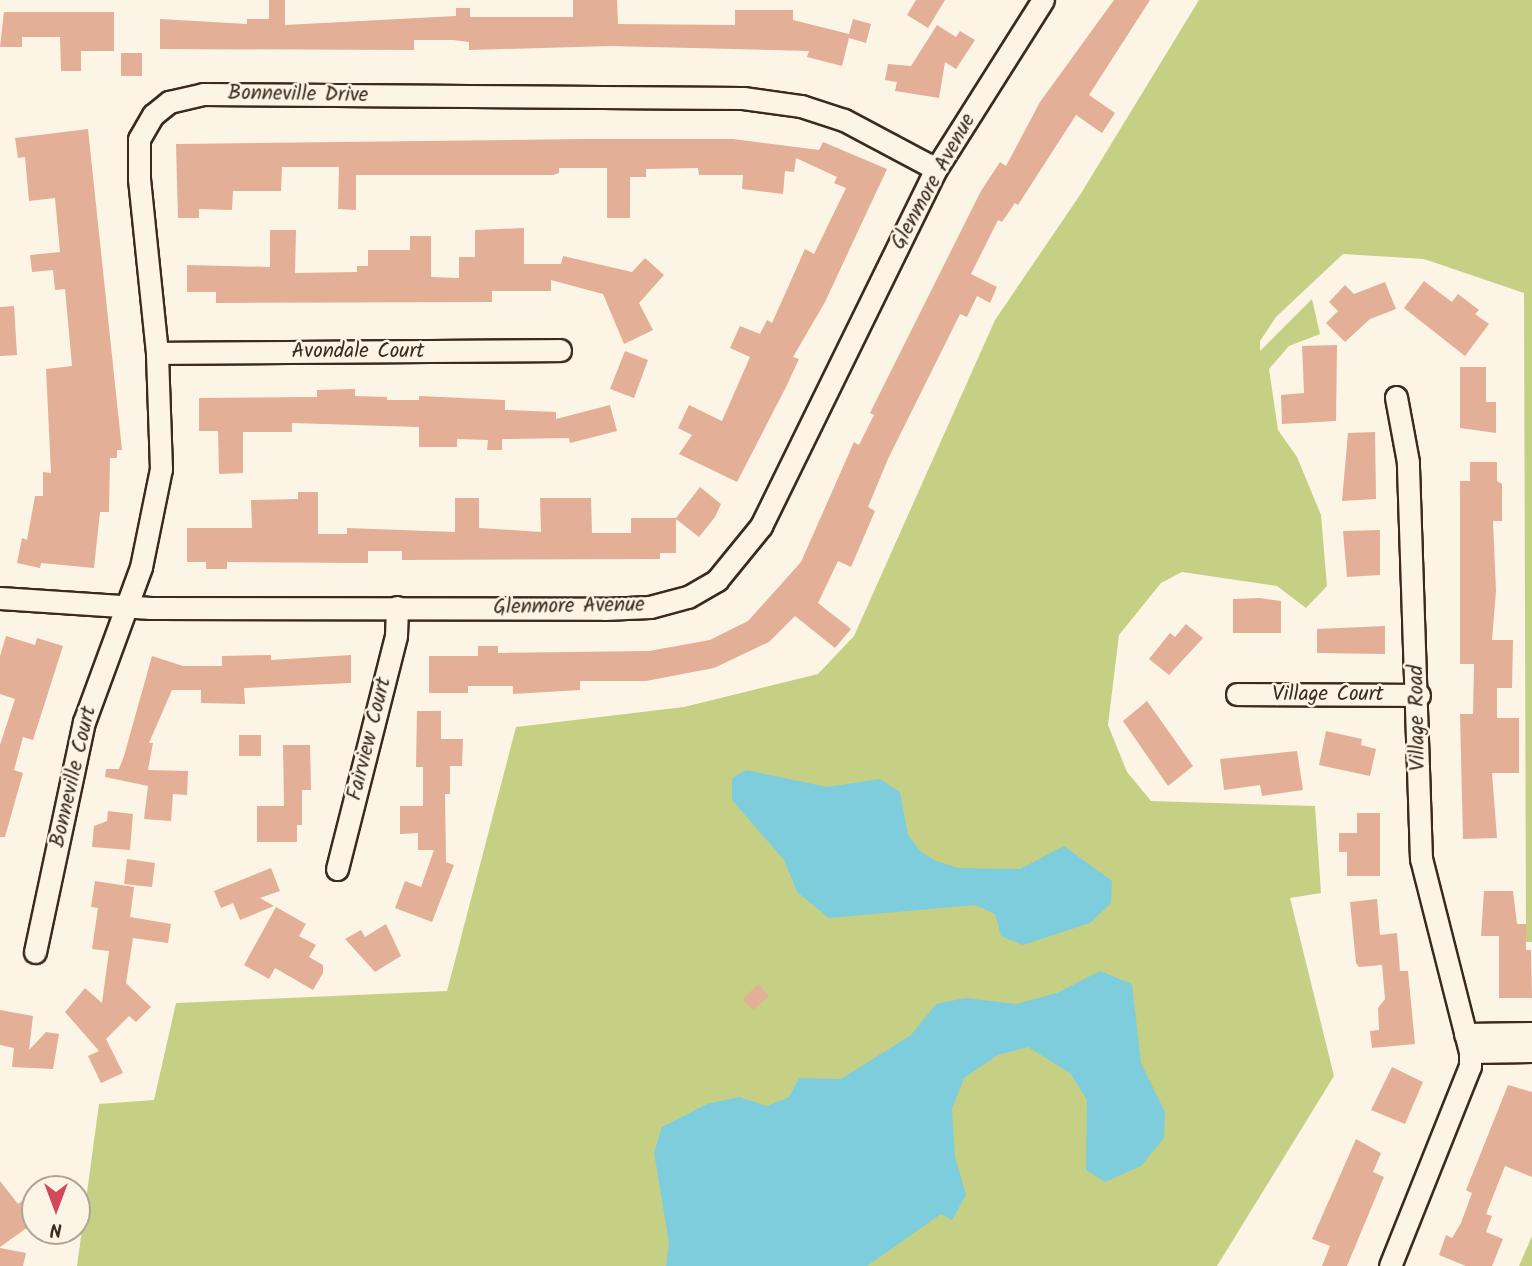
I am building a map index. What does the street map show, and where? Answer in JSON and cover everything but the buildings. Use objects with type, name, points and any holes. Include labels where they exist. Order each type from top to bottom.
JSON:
[{"type":"street","name":"Glenmore Avenue","points":[[0,598],[126,607],[650,607],[688,597],[717,580],[761,526],[936,169],[1044,0]]},
{"type":"street","name":"Bonneville Drive","points":[[126,607],[141,567],[161,469],[157,353],[139,139],[153,115],[169,102],[192,97],[743,98],[801,106],[844,120],[936,169]]},
{"type":"street","name":"Avondale Court","points":[[157,353],[560,351]]},
{"type":"street","name":"Village Road","points":[[1396,397],[1408,462],[1419,695],[1421,859],[1468,1043]]},
{"type":"street","name":"Bonneville Court","points":[[35,951],[84,722],[126,607]]},
{"type":"street","name":"Fairview Court","points":[[337,869],[396,636],[397,607]]},
{"type":"street","name":"Village Court","points":[[1237,694],[1419,695]]},
{"type":"street","points":[[1468,1043],[1532,1033]]},
{"type":"street","points":[[1468,1043],[1532,1051]]},
{"type":"street","points":[[1390,1266],[1469,1066],[1468,1043]]},
{"type":"green space","points":[[1199,0],[1532,0],[1532,942],[1526,942],[1524,293],[1424,259],[1343,254],[1276,317],[1260,341],[1260,351],[1312,299],[1320,334],[1289,346],[1269,369],[1278,430],[1297,457],[1321,515],[1327,586],[1306,608],[1277,586],[1182,572],[1161,583],[1119,635],[1108,725],[1127,772],[1151,801],[1315,806],[1321,893],[1290,898],[1334,1076],[1217,1266],[77,1266],[80,1245],[91,1245],[89,1175],[99,1104],[154,1100],[176,1003],[447,991],[516,727],[684,707],[818,674],[854,636],[995,320],[1080,195]]},
{"type":"green space","points":[[1532,1236],[1532,1266],[1519,1266]]},
{"type":"water","points":[[746,770],[827,787],[880,779],[900,792],[908,835],[921,852],[936,861],[958,868],[1020,869],[1064,846],[1112,881],[1111,903],[1090,923],[1023,945],[1001,936],[995,914],[975,905],[829,918],[797,892],[784,860],[732,800],[732,778]]},
{"type":"water","points":[[1100,971],[1132,984],[1141,1063],[1165,1112],[1164,1138],[1141,1166],[1105,1182],[1086,1170],[1087,1100],[1070,1073],[1028,1047],[998,1055],[964,1078],[952,1109],[955,1157],[966,1195],[952,1220],[941,1214],[867,1266],[666,1266],[669,1243],[654,1152],[662,1127],[707,1104],[739,1097],[767,1106],[789,1097],[799,1078],[841,1079],[911,1035],[936,1004],[965,998],[1016,1004],[1057,993]]}]
